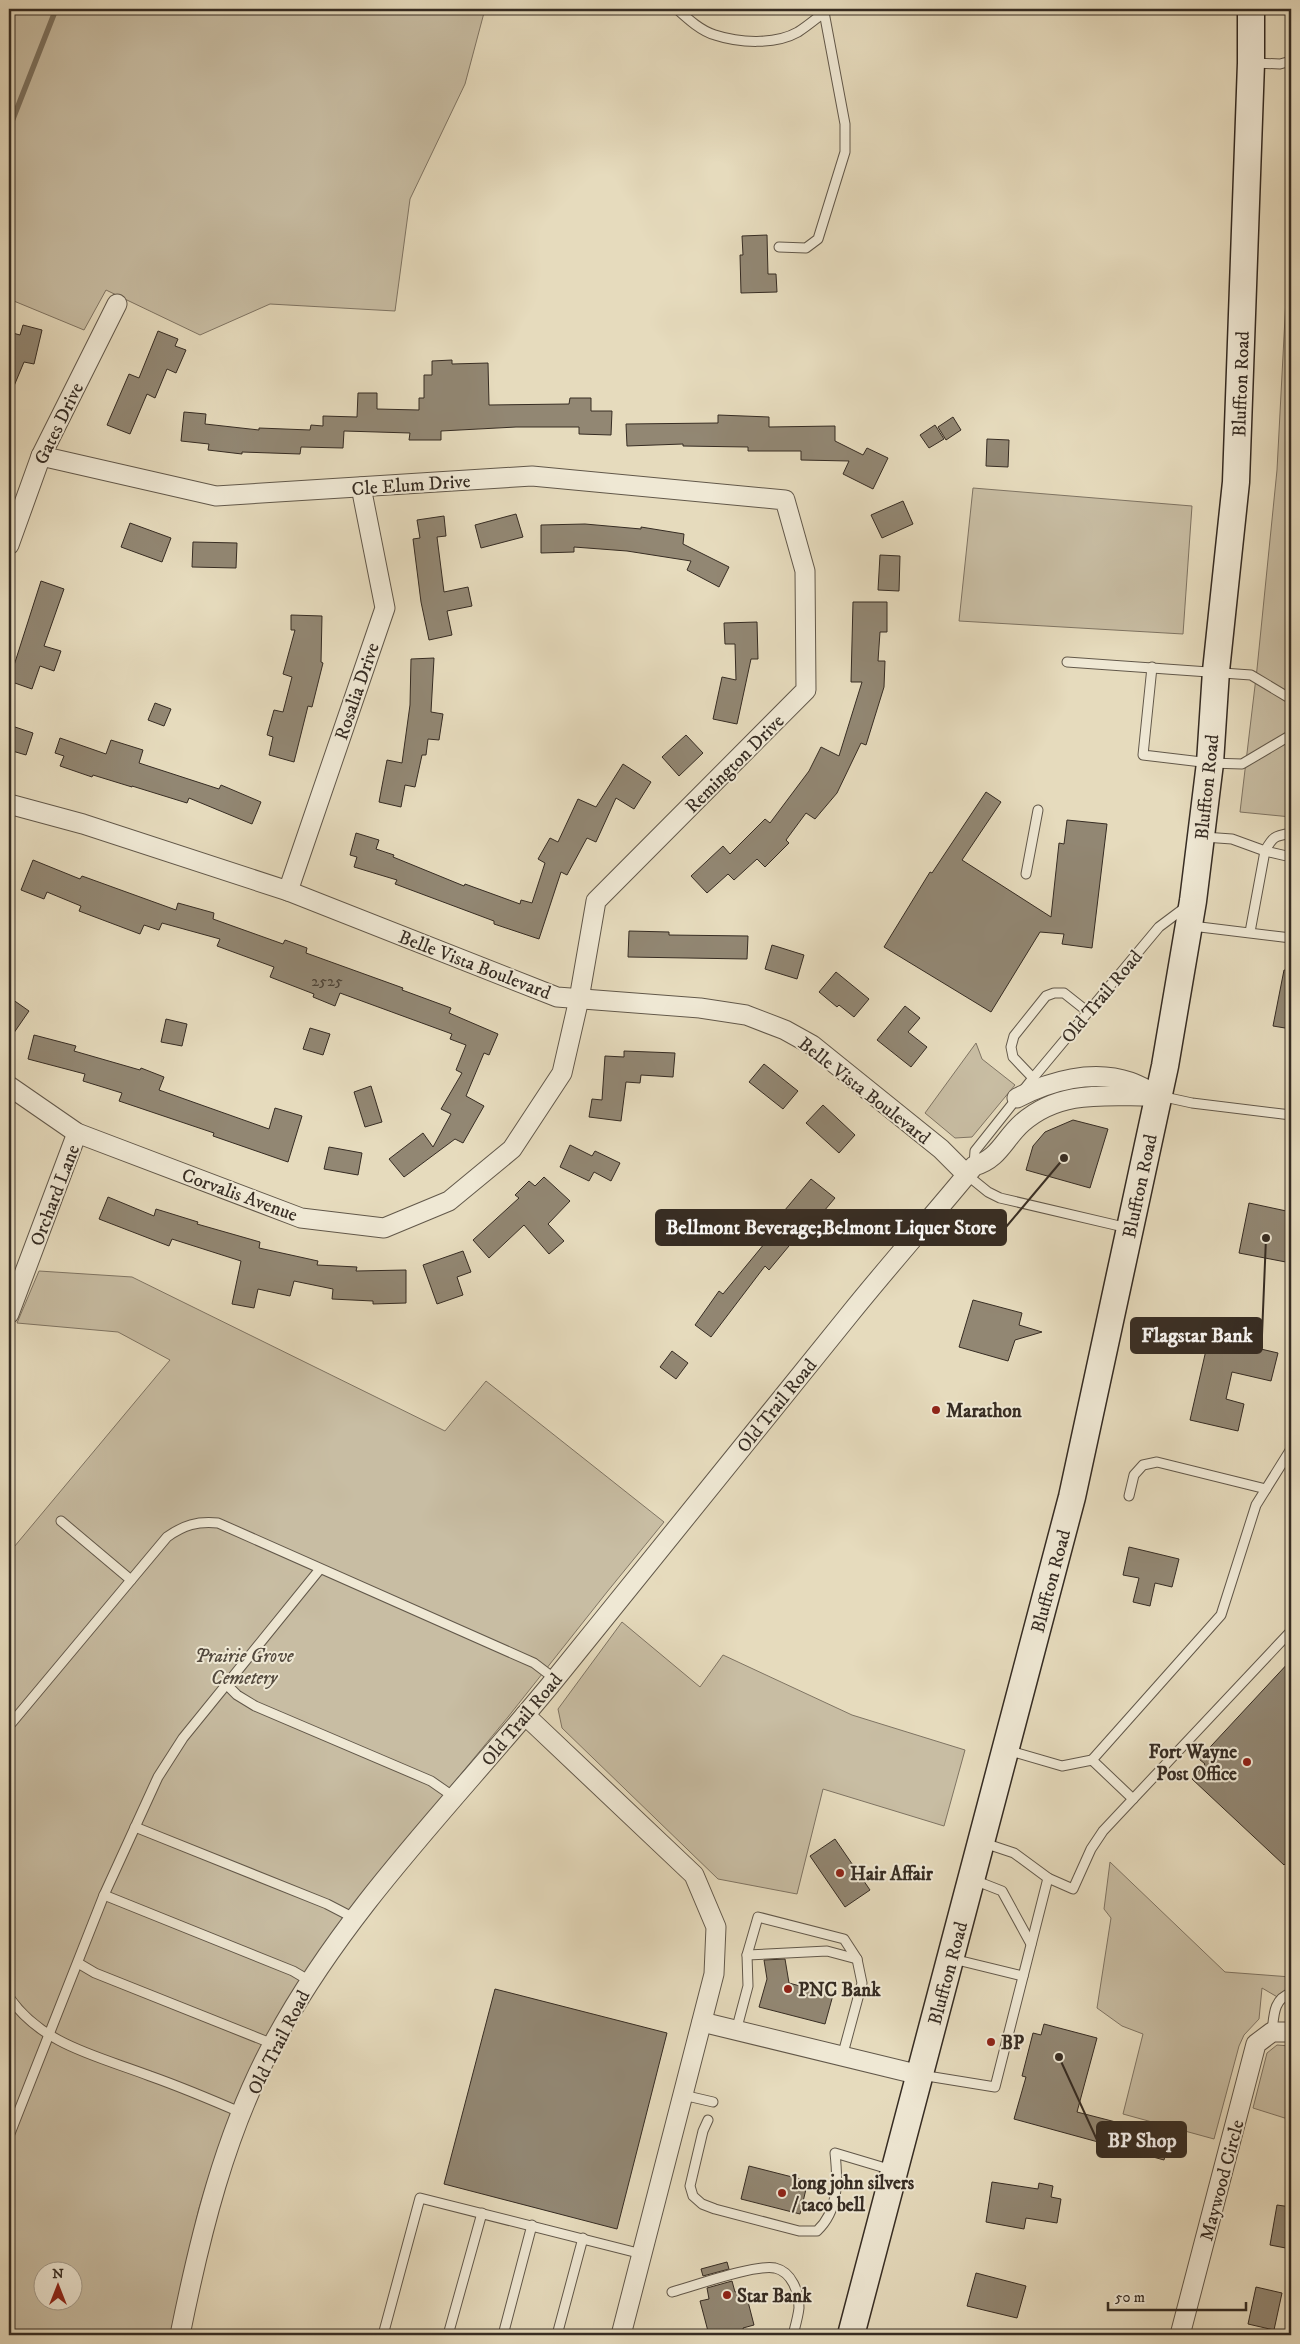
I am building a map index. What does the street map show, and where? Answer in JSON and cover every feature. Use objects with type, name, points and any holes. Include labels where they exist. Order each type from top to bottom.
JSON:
[{"type":"main road","name":"Bluffton Road","points":[[851,2335],[1070,1504],[1158,1096],[1191,914],[1210,763],[1216,671],[1238,455],[1251,63],[1251,9]]},
{"type":"street","name":"Gates Drive","points":[[9,545],[40,456],[117,304]]},
{"type":"street","name":"Cle Elum Drive","points":[[40,456],[216,496],[532,476],[785,500]]},
{"type":"street","name":"Rosalia Drive","points":[[288,891],[384,608],[361,487]]},
{"type":"street","name":"Remington Drive","points":[[579,999],[596,901],[806,690],[806,571],[785,500]]},
{"type":"street","name":"Belle Vista Boulevard","points":[[9,804],[83,824],[288,891],[557,997],[700,1008],[746,1015],[785,1030],[812,1045],[970,1170]]},
{"type":"street","name":"Corvalis Avenue","points":[[9,1086],[77,1133],[301,1218],[384,1228],[449,1201],[512,1149],[562,1072],[579,999]]},
{"type":"street","name":"Old Trail Road","points":[[1017,1098],[1038,1087],[1073,1078],[1101,1076],[1129,1082],[1158,1096]]},
{"type":"street","name":"Old Trail Road","points":[[180,2335],[200,2244],[222,2170],[242,2113],[273,2044],[310,1981],[354,1918],[555,1679],[845,1320],[970,1170],[988,1162],[1022,1123],[1046,1108],[1071,1098],[1158,1096]]},
{"type":"street","name":"Orchard Lane","points":[[9,1314],[77,1133]]},
{"type":"street","points":[[525,1715],[694,1875],[716,1927],[714,1974],[621,2335]]},
{"type":"street","points":[[702,2022],[920,2075]]},
{"type":"street","points":[[1272,2032],[1291,2032]]},
{"type":"street","name":"Maywood Circle","points":[[1180,2335],[1256,2044],[1272,2032]]},
{"type":"lane","points":[[677,9],[690,21],[714,35],[745,40],[768,40],[797,32],[827,11],[845,124],[845,152],[818,240],[806,248],[780,247]]},
{"type":"lane","points":[[980,9],[1036,9]]},
{"type":"lane","points":[[1251,63],[1280,64],[1291,61]]},
{"type":"lane","points":[[1067,662],[1251,674],[1291,699]]},
{"type":"lane","points":[[1152,667],[1143,756],[1210,763],[1242,764],[1291,736]]},
{"type":"lane","points":[[1026,874],[1038,810]]},
{"type":"lane","points":[[1250,932],[1265,851],[1271,839],[1277,835],[1291,833]]},
{"type":"lane","points":[[1201,837],[1232,840],[1291,857]]},
{"type":"lane","points":[[1191,914],[1250,932],[1291,938]]},
{"type":"lane","name":"Old Trail Road","points":[[970,1170],[975,1151],[1033,1078],[1159,927],[1191,914]]},
{"type":"lane","points":[[1033,1078],[1013,1057],[1011,1047],[1014,1036],[1046,996],[1054,993],[1064,993],[1088,1012]]},
{"type":"lane","points":[[1158,1096],[1192,1103],[1291,1115]]},
{"type":"lane","points":[[970,1170],[988,1192],[1000,1198],[1130,1229]]},
{"type":"lane","points":[[1006,1750],[1062,1766],[1092,1760],[1221,1615],[1256,1505],[1291,1449]]},
{"type":"lane","points":[[1129,1496],[1134,1475],[1143,1465],[1157,1462],[1266,1489]]},
{"type":"lane","points":[[62,1521],[131,1580]]},
{"type":"lane","points":[[9,1726],[167,1537],[180,1527],[205,1522],[218,1523],[534,1663],[555,1679]]},
{"type":"lane","points":[[9,2136],[47,2035],[78,1963],[104,1895],[158,1778],[183,1738],[320,1569]]},
{"type":"lane","points":[[981,1842],[1014,1853],[1048,1878],[1072,1890],[1091,1849],[1103,1831],[1291,1631]]},
{"type":"lane","points":[[226,1684],[237,1695],[255,1706],[431,1782],[454,1797]]},
{"type":"lane","points":[[1092,1760],[1133,1799]]},
{"type":"lane","points":[[134,1827],[327,1904],[354,1918]]},
{"type":"lane","points":[[972,1878],[1002,1891],[1031,1944]]},
{"type":"lane","points":[[920,2075],[995,2087],[1048,1878]]},
{"type":"lane","points":[[104,1895],[293,1971],[310,1981]]},
{"type":"lane","points":[[736,2031],[748,1986],[747,1955],[758,1916],[844,1939],[857,1959],[862,1983],[842,2057]]},
{"type":"lane","points":[[747,1955],[827,1951],[857,1959]]},
{"type":"lane","points":[[951,1958],[1023,1976]]},
{"type":"lane","points":[[78,1963],[95,1973],[273,2044]]},
{"type":"lane","points":[[1272,2032],[1275,2008],[1283,1996],[1291,1993]]},
{"type":"lane","points":[[9,1997],[32,2024],[47,2035],[70,2047],[151,2076],[242,2113]]},
{"type":"lane","points":[[683,2094],[713,2102]]},
{"type":"lane","points":[[708,2120],[703,2131],[690,2186],[694,2196],[702,2204],[715,2209],[799,2231],[817,2231],[824,2224],[832,2209],[838,2180],[835,2153],[894,2170]]},
{"type":"lane","points":[[383,2335],[420,2198],[642,2254]]},
{"type":"lane","points":[[448,2335],[482,2213]]},
{"type":"lane","points":[[503,2335],[532,2225]]},
{"type":"lane","points":[[557,2335],[583,2238]]},
{"type":"lane","points":[[672,2292],[758,2269],[775,2268],[790,2277],[797,2292],[799,2309],[793,2335]]},
{"type":"green space","points":[[10,9],[485,9],[465,84],[410,199],[395,311],[270,304],[200,335],[106,290],[84,330],[9,299]]},
{"type":"green space","points":[[1291,203],[1291,817],[1240,812],[1257,669],[1277,470]]},
{"type":"green space","points":[[973,488],[1192,506],[1183,634],[959,621]]},
{"type":"green space","points":[[976,1043],[982,1059],[1015,1085],[972,1137],[955,1138],[925,1113]]},
{"type":"green space","name":"Prairie Grove Cemetery","points":[[39,1271],[132,1277],[445,1431],[486,1381],[664,1522],[508,1717],[361,1895],[317,1955],[213,2164],[199,2208],[170,2335],[9,2335],[9,1553],[170,1360],[118,1332],[17,1323]]},
{"type":"green space","points":[[622,1622],[700,1687],[723,1655],[852,1715],[965,1750],[944,1826],[823,1789],[797,1894],[718,1879],[562,1728],[558,1709]]},
{"type":"green space","points":[[1110,1862],[1225,1972],[1291,1977],[1291,2005],[1262,1988],[1259,2019],[1244,2035],[1239,2046],[1214,2139],[1123,2114],[1143,2034],[1122,2026],[1097,2008],[1111,1918],[1104,1909]]},
{"type":"green space","points":[[1277,2045],[1291,2046],[1291,2120],[1253,2108],[1267,2053]]},
{"type":"building","points":[[767,235],[768,274],[776,274],[777,292],[741,293],[740,255],[743,255],[742,236]]},
{"type":"building","points":[[23,325],[42,330],[34,364],[24,362],[9,398],[9,332],[20,335]]},
{"type":"building","points":[[158,331],[178,339],[175,346],[186,350],[176,373],[167,369],[155,398],[147,394],[130,434],[107,425],[129,374],[139,378]]},
{"type":"building","points":[[452,360],[452,364],[488,363],[489,405],[569,404],[570,398],[591,398],[591,411],[612,411],[611,435],[579,434],[579,427],[516,427],[441,431],[441,440],[409,440],[410,433],[344,431],[343,448],[301,447],[300,454],[242,452],[242,454],[208,450],[209,444],[181,441],[184,412],[206,414],[205,424],[259,430],[259,428],[310,430],[311,425],[323,426],[323,416],[357,417],[358,393],[377,393],[377,409],[419,410],[419,398],[424,398],[424,375],[432,375],[432,361]]},
{"type":"building","points":[[718,415],[769,417],[769,427],[835,426],[835,441],[863,455],[867,448],[888,458],[873,489],[843,474],[849,461],[801,460],[801,451],[748,451],[748,447],[683,446],[683,444],[627,446],[626,424],[718,423]]},
{"type":"building","points":[[953,417],[961,430],[946,440],[938,427]]},
{"type":"building","points":[[935,425],[944,439],[929,448],[920,435]]},
{"type":"building","points":[[987,439],[1009,440],[1008,467],[986,466]]},
{"type":"building","points":[[903,501],[913,524],[882,538],[871,515]]},
{"type":"building","points":[[516,514],[523,537],[481,548],[475,525]]},
{"type":"building","points":[[444,516],[446,536],[437,537],[444,592],[468,587],[472,606],[447,611],[452,635],[429,640],[421,602],[413,539],[420,538],[417,520]]},
{"type":"building","points":[[130,523],[171,538],[162,562],[121,547]]},
{"type":"building","points":[[585,524],[641,529],[641,527],[684,534],[683,544],[729,567],[719,587],[687,570],[691,561],[627,551],[574,547],[574,552],[541,553],[541,525]]},
{"type":"building","points":[[193,542],[237,543],[236,568],[192,567]]},
{"type":"building","points":[[880,555],[900,556],[899,591],[878,590]]},
{"type":"building","points":[[41,581],[64,589],[44,646],[61,651],[54,671],[40,666],[32,689],[9,681]]},
{"type":"building","points":[[853,602],[887,602],[887,632],[880,632],[878,661],[885,661],[884,687],[866,745],[861,743],[837,793],[815,819],[806,813],[786,840],[789,843],[765,867],[757,859],[734,880],[728,874],[707,893],[691,876],[723,846],[730,854],[765,819],[770,823],[809,771],[821,747],[839,756],[862,682],[851,682]]},
{"type":"building","points":[[291,615],[322,616],[321,662],[323,663],[312,707],[308,706],[294,762],[269,755],[273,737],[267,735],[274,710],[283,712],[292,677],[283,674],[295,630],[291,630]]},
{"type":"building","points":[[757,622],[758,659],[751,659],[737,724],[713,719],[722,677],[736,680],[735,644],[725,644],[724,623]]},
{"type":"building","points":[[434,658],[431,712],[443,714],[439,740],[428,739],[426,755],[422,755],[415,787],[405,785],[401,807],[379,802],[387,760],[402,763],[410,705],[411,659]]},
{"type":"building","points":[[155,703],[171,709],[164,726],[148,720]]},
{"type":"building","points":[[9,725],[33,733],[26,755],[9,750]]},
{"type":"building","points":[[686,735],[703,753],[679,776],[662,757]]},
{"type":"building","points":[[60,738],[106,754],[111,740],[143,750],[139,763],[219,789],[221,785],[261,802],[252,824],[189,798],[187,803],[93,775],[92,777],[60,766],[64,756],[55,753]]},
{"type":"building","points":[[623,764],[651,782],[634,809],[616,798],[596,842],[587,838],[567,875],[561,872],[539,939],[494,924],[494,921],[395,884],[397,880],[354,867],[357,857],[350,855],[356,833],[379,840],[376,849],[464,886],[465,884],[520,904],[521,900],[532,903],[545,863],[538,859],[550,838],[558,842],[578,799],[596,807]]},
{"type":"building","points":[[986,792],[1001,802],[962,860],[1051,917],[1059,843],[1064,844],[1067,820],[1107,824],[1092,948],[1062,944],[1064,934],[1040,932],[991,1012],[884,947],[930,872],[932,873]]},
{"type":"building","points":[[33,860],[80,879],[82,876],[176,910],[178,903],[214,913],[213,919],[283,944],[285,940],[307,948],[306,953],[403,988],[402,990],[451,1008],[449,1013],[498,1034],[489,1055],[484,1053],[466,1096],[484,1106],[463,1143],[455,1139],[404,1177],[389,1159],[423,1133],[433,1147],[451,1114],[441,1109],[462,1073],[456,1070],[466,1045],[450,1039],[452,1034],[340,993],[335,1006],[313,997],[314,994],[270,977],[274,967],[217,946],[220,939],[162,923],[159,930],[144,925],[140,934],[79,911],[81,906],[47,892],[44,899],[21,890]]},
{"type":"building","points":[[629,931],[669,932],[669,935],[748,936],[747,959],[628,957]]},
{"type":"building","points":[[772,945],[804,955],[797,979],[765,969]]},
{"type":"building","points":[[1284,970],[1291,970],[1291,1029],[1273,1026]]},
{"type":"building","points":[[836,972],[869,999],[854,1017],[839,1005],[837,1007],[819,992]]},
{"type":"building","points":[[9,997],[29,1011],[9,1040]]},
{"type":"building","points":[[905,1006],[920,1018],[908,1032],[927,1047],[911,1067],[877,1040]]},
{"type":"building","points":[[166,1019],[187,1024],[182,1046],[161,1042]]},
{"type":"building","points":[[310,1028],[330,1034],[323,1055],[303,1049]]},
{"type":"building","points":[[34,1035],[76,1046],[74,1051],[140,1070],[141,1068],[164,1077],[159,1090],[269,1129],[275,1108],[302,1116],[288,1162],[213,1136],[214,1133],[119,1101],[122,1093],[83,1081],[85,1074],[28,1059]]},
{"type":"building","points":[[624,1051],[675,1053],[673,1077],[641,1075],[640,1083],[626,1082],[621,1121],[589,1117],[592,1099],[602,1100],[605,1056],[624,1057]]},
{"type":"building","points":[[764,1064],[798,1091],[783,1109],[749,1082]]},
{"type":"building","points":[[371,1086],[382,1122],[365,1127],[354,1092]]},
{"type":"building","points":[[823,1105],[855,1135],[839,1153],[806,1123]]},
{"type":"building","points":[[1073,1120],[1108,1129],[1090,1188],[1026,1170],[1033,1146],[1045,1132]]},
{"type":"building","points":[[570,1145],[592,1156],[595,1151],[620,1163],[611,1181],[594,1172],[589,1181],[560,1167]]},
{"type":"building","points":[[329,1147],[362,1153],[358,1175],[324,1169]]},
{"type":"building","points":[[544,1177],[570,1201],[548,1224],[564,1241],[549,1254],[524,1225],[489,1258],[473,1240],[519,1198],[515,1195],[529,1181],[535,1186]]},
{"type":"building","points":[[811,1179],[835,1198],[802,1237],[799,1234],[769,1270],[765,1266],[711,1337],[695,1325],[719,1291],[723,1294],[783,1221],[779,1217]]},
{"type":"building","points":[[108,1197],[154,1216],[156,1209],[198,1222],[197,1224],[260,1242],[259,1248],[318,1261],[317,1265],[357,1267],[356,1271],[406,1270],[406,1303],[373,1304],[373,1301],[332,1299],[333,1289],[294,1281],[290,1296],[258,1289],[254,1308],[232,1304],[241,1261],[172,1239],[169,1246],[99,1219]]},
{"type":"building","points":[[1249,1203],[1291,1212],[1291,1263],[1239,1253]]},
{"type":"building","points":[[463,1251],[471,1272],[457,1277],[463,1295],[437,1304],[423,1265]]},
{"type":"building","points":[[973,1300],[1022,1313],[1019,1325],[1042,1332],[1015,1340],[1008,1361],[959,1347]]},
{"type":"building","points":[[1209,1337],[1278,1353],[1271,1381],[1232,1372],[1226,1399],[1244,1404],[1238,1431],[1190,1420]]},
{"type":"building","points":[[672,1351],[688,1363],[676,1379],[660,1367]]},
{"type":"building","points":[[1129,1547],[1179,1559],[1172,1587],[1155,1583],[1150,1606],[1133,1602],[1139,1578],[1123,1575]]},
{"type":"building","name":"Fort Wayne Post Office","points":[[1291,1660],[1291,1858],[1284,1865],[1192,1779],[1205,1764],[1199,1759]]},
{"type":"building","name":"Hair Affair","points":[[835,1839],[870,1890],[845,1907],[810,1856]]},
{"type":"building","name":"PNC Bank","points":[[785,1959],[789,1983],[833,1995],[825,2024],[759,2007],[767,1979],[764,1960]]},
{"type":"building","points":[[495,1989],[667,2033],[617,2229],[444,2184]]},
{"type":"building","points":[[1044,2024],[1097,2038],[1077,2112],[1170,2136],[1164,2160],[1014,2119],[1026,2077],[1022,2076],[1033,2033],[1041,2035]]},
{"type":"building","points":[[749,2166],[808,2181],[800,2214],[741,2199]]},
{"type":"building","points":[[992,2182],[1038,2189],[1039,2183],[1053,2186],[1051,2197],[1061,2199],[1057,2223],[1026,2218],[1024,2229],[986,2222]]},
{"type":"building","points":[[1277,2205],[1291,2207],[1291,2249],[1270,2245]]},
{"type":"building","points":[[727,2262],[729,2269],[703,2276],[701,2269]]},
{"type":"building","points":[[976,2273],[1026,2286],[1017,2318],[967,2306]]},
{"type":"building","name":"Star Bank","points":[[732,2281],[735,2292],[745,2290],[754,2325],[743,2328],[745,2335],[709,2335],[700,2301],[709,2299],[707,2288]]},
{"type":"building","points":[[1256,2287],[1282,2293],[1274,2330],[1248,2324]]},
{"type":"waterway","points":[[9,129],[56,9]]},
{"type":"place","name":"Bellmont Beverage;Belmont Liquer Store","points":[[1064,1158]]},
{"type":"place","name":"Flagstar Bank","points":[[1266,1238]]},
{"type":"place","name":"Marathon","points":[[936,1410]]},
{"type":"place","name":"Fort Wayne Post Office","points":[[1247,1762]]},
{"type":"place","name":"Hair Affair","points":[[840,1873]]},
{"type":"place","name":"PNC Bank","points":[[788,1989]]},
{"type":"place","name":"BP","points":[[991,2042]]},
{"type":"place","name":"BP Shop","points":[[1059,2057]]},
{"type":"place","name":"long john silvers / taco bell","points":[[782,2193]]},
{"type":"place","name":"Star Bank","points":[[727,2295]]}]
